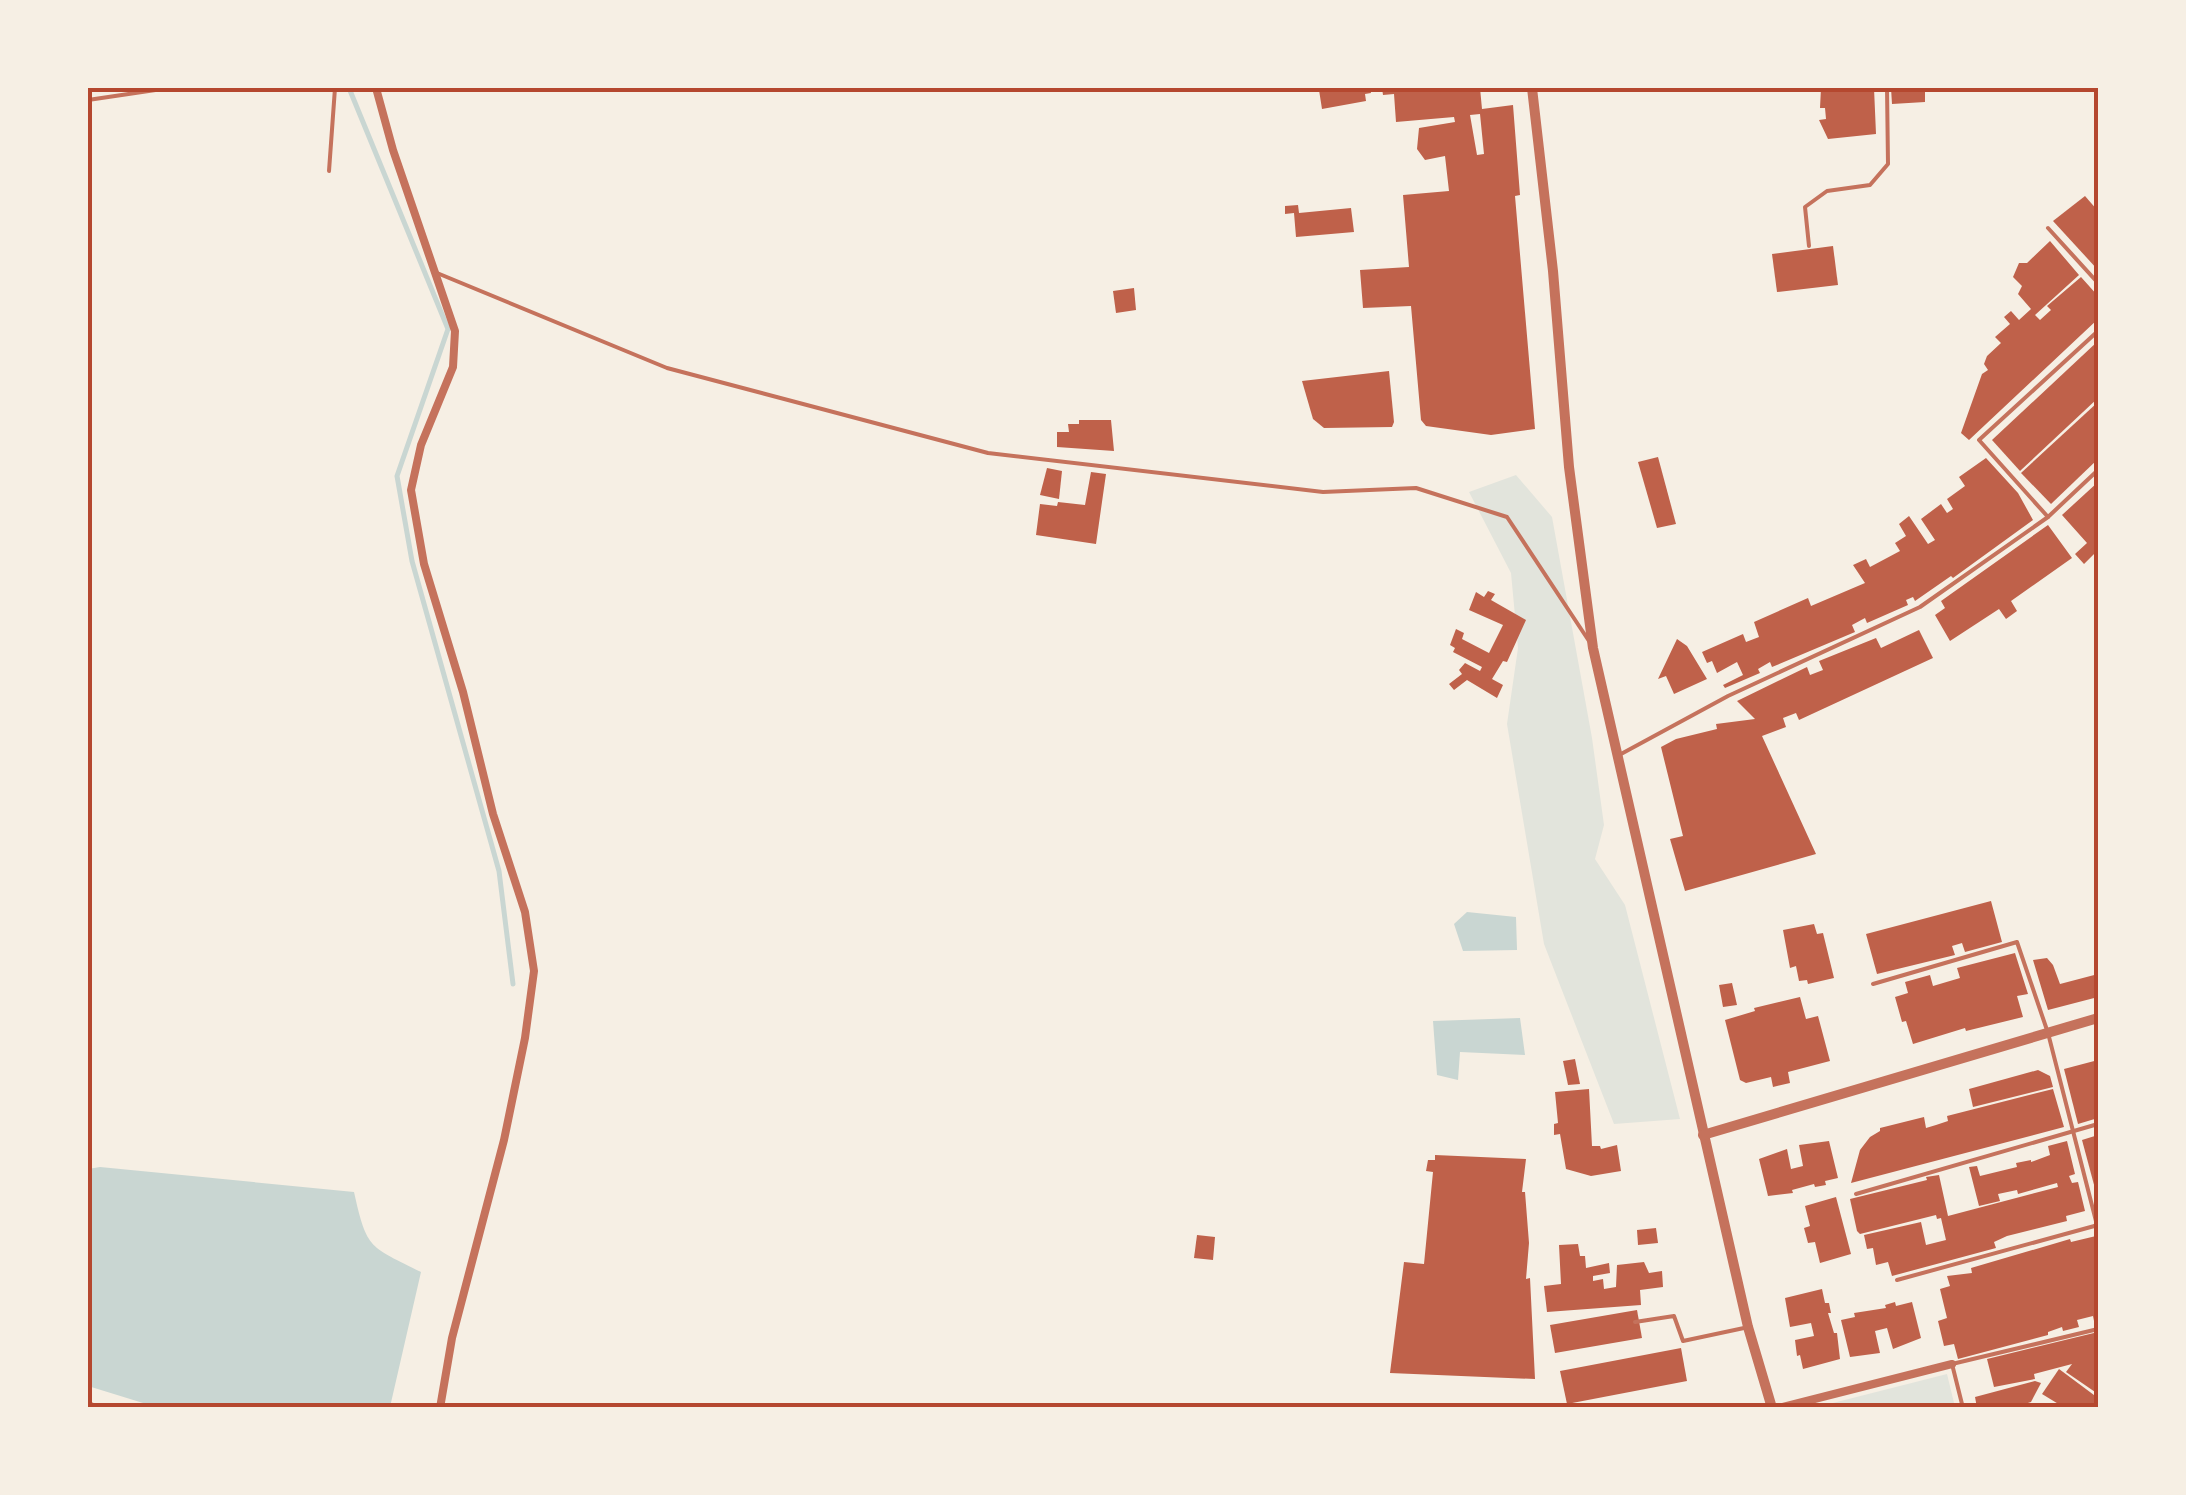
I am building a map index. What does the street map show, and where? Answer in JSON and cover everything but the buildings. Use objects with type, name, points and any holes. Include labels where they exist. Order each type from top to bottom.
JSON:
[{"type":"street","points":[[376,88],[455,332],[452,368],[421,444],[411,490],[424,564],[463,692],[493,814],[525,912],[534,971],[504,1140],[452,1338],[440,1408]]},
{"type":"street","points":[[1532,88],[1553,272],[1568,467],[1594,648],[1748,1327],[1776,1408],[1952,1364]]},
{"type":"street","points":[[1704,1135],[2098,1018]]},
{"type":"street","points":[[88,1406],[95,1408]]},
{"type":"lane","points":[[88,100],[169,88]]},
{"type":"lane","points":[[329,172],[335,88]]},
{"type":"lane","points":[[1809,246],[1805,208],[1828,191],[1870,185],[1888,164],[1887,88]]},
{"type":"lane","points":[[2048,228],[2098,284]]},
{"type":"lane","points":[[437,273],[668,368],[988,453],[1323,492],[1416,488],[1507,516],[1594,648]]},
{"type":"lane","points":[[2048,516],[1979,440],[2098,330]]},
{"type":"lane","points":[[1617,756],[1728,696],[1920,608],[2048,516],[2098,470]]},
{"type":"lane","points":[[1873,984],[2018,942],[2048,1033],[2098,1227],[1897,1280]]},
{"type":"lane","points":[[1856,1194],[2098,1124]]},
{"type":"lane","points":[[1635,1322],[1674,1316],[1683,1342],[1748,1327]]},
{"type":"lane","points":[[1963,1408],[1952,1364],[2098,1330]]},
{"type":"shaded area","points":[[1516,475],[1552,517],[1604,825],[1595,859],[1625,905],[1680,1119],[1614,1124],[1544,944],[1507,724],[1518,648],[1511,573],[1469,492]]},
{"type":"shaded area","points":[[1467,912],[1516,917],[1517,950],[1463,951],[1454,924]]},
{"type":"shaded area","points":[[1520,1018],[1525,1055],[1460,1052],[1458,1080],[1437,1075],[1433,1021]]},
{"type":"shaded area","points":[[100,1167],[354,1192],[363,1226],[373,1244],[421,1272],[390,1407],[156,1407],[88,1386],[88,1169]]},
{"type":"shaded area","points":[[1947,1374],[1955,1407],[1820,1407],[1821,1406]]},
{"type":"waterway","points":[[349,88],[448,329],[397,476],[412,561],[499,871],[513,984]]}]
